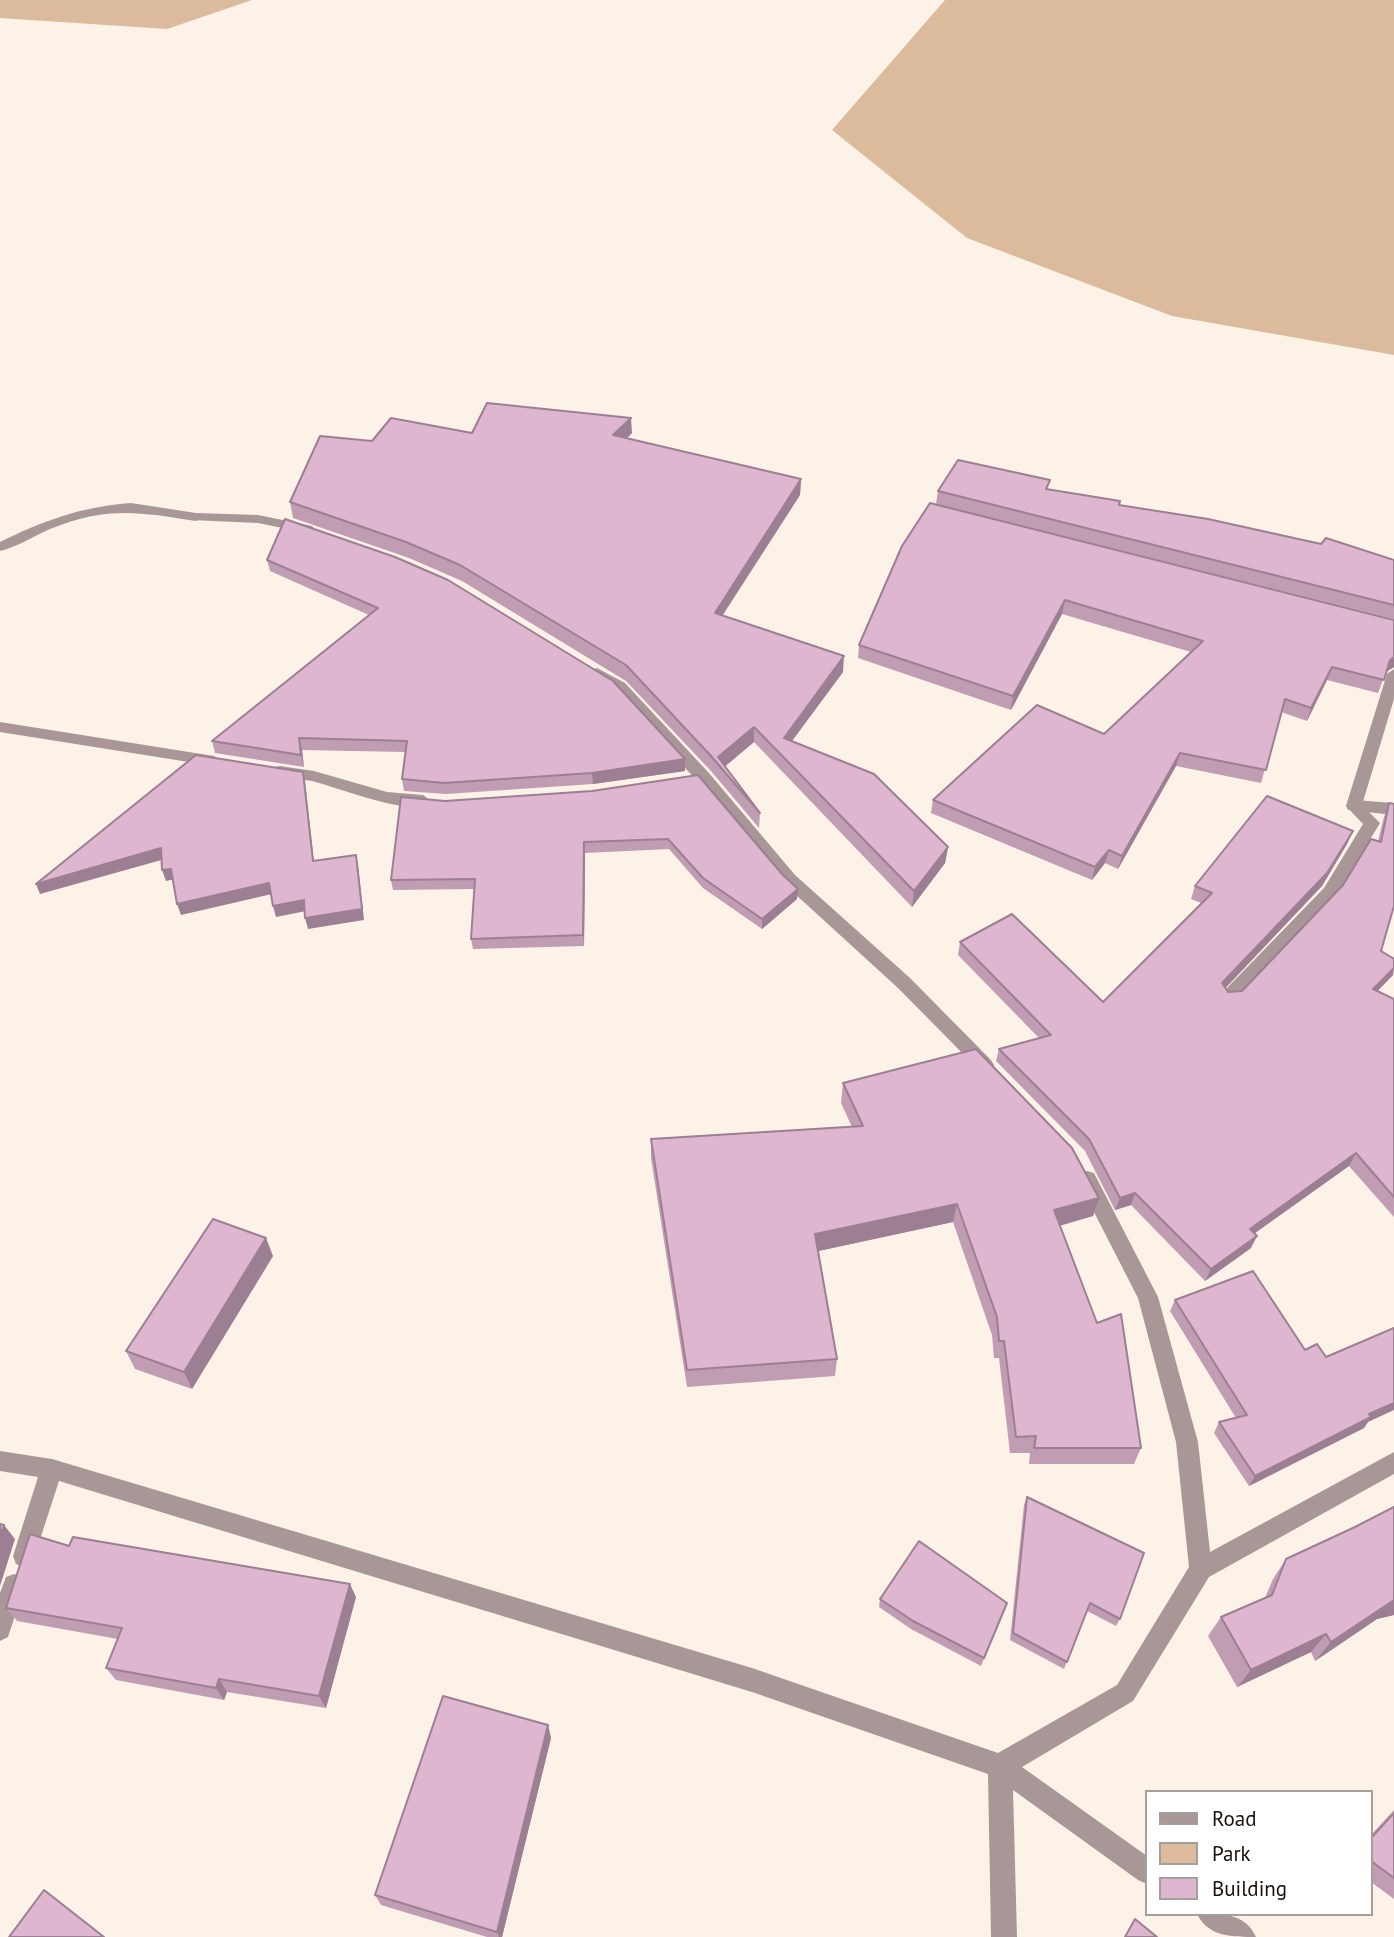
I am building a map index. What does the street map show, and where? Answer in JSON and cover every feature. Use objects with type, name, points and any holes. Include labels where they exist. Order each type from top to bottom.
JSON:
[{"type":"street","points":[[0,547],[36,528],[80,513],[131,507],[196,517],[258,519],[296,525],[319,533]]},
{"type":"street","points":[[586,666],[620,687],[696,778],[789,879],[904,983],[1000,1081]]},
{"type":"street","points":[[1354,806],[1394,674]]},
{"type":"street","points":[[0,727],[232,764]]},
{"type":"street","points":[[260,768],[314,776],[387,799],[434,802]]},
{"type":"street","points":[[1354,806],[1394,809]]},
{"type":"street","points":[[1229,998],[1330,892],[1372,823],[1354,806]]},
{"type":"street","points":[[1076,1159],[1148,1297],[1187,1442],[1201,1569]]},
{"type":"street","points":[[0,1461],[52,1469],[752,1680],[1000,1766],[1146,1870]]},
{"type":"street","points":[[1000,1766],[1125,1693],[1201,1569],[1394,1462]]},
{"type":"street","points":[[0,1629],[52,1469]]},
{"type":"street","points":[[1000,1766],[1004,1937]]},
{"type":"street","points":[[1213,1916],[1243,1937]]},
{"type":"green space","points":[[0,0],[252,0],[167,29],[0,18]]},
{"type":"green space","points":[[945,0],[1394,0],[1394,355],[1172,316],[967,238],[832,130]]},
{"type":"building","points":[[487,403],[631,418],[613,435],[801,479],[715,613],[844,656],[784,738],[874,774],[948,847],[914,891],[754,727],[718,757],[760,813],[626,665],[460,565],[406,542],[290,502],[320,436],[372,441],[391,418],[472,433]]},
{"type":"building","points":[[958,460],[1050,480],[1046,489],[1120,501],[1119,505],[1208,519],[1321,544],[1326,538],[1394,560],[1394,605],[938,491]]},
{"type":"building","points":[[930,503],[1394,620],[1394,657],[1390,660],[1384,680],[1332,667],[1311,708],[1285,699],[1266,770],[1180,753],[1122,856],[1109,850],[1095,867],[933,800],[1037,705],[1104,734],[1203,641],[1065,600],[1013,696],[859,645],[902,546]]},
{"type":"building","points":[[285,519],[395,557],[448,580],[613,681],[685,759],[592,773],[444,783],[402,779],[407,741],[299,738],[301,755],[212,741],[378,608],[267,560]]},
{"type":"building","points":[[196,755],[303,772],[313,861],[356,855],[362,909],[305,918],[304,900],[273,906],[269,883],[177,904],[171,869],[162,870],[161,848],[36,884]]},
{"type":"building","points":[[698,775],[782,874],[798,889],[762,919],[703,878],[668,839],[584,842],[583,935],[471,939],[475,879],[391,880],[401,797],[445,801],[592,791]]},
{"type":"building","points":[[1267,796],[1353,831],[1327,873],[1222,983],[1228,992],[1242,991],[1343,885],[1371,839],[1381,842],[1389,803],[1394,804],[1394,906],[1381,951],[1394,959],[1394,968],[1373,989],[1394,999],[1394,1197],[1356,1153],[1250,1229],[1257,1236],[1211,1269],[1135,1193],[1120,1198],[1089,1139],[999,1049],[1051,1035],[960,942],[1012,914],[1103,1002],[1212,893],[1195,886]]},
{"type":"building","points":[[976,1049],[1072,1148],[1099,1198],[1054,1210],[1097,1323],[1121,1314],[1141,1448],[1034,1448],[1036,1436],[1016,1437],[1004,1341],[999,1341],[997,1317],[957,1204],[815,1234],[837,1359],[687,1370],[651,1139],[863,1126],[843,1083]]},
{"type":"building","points":[[213,1219],[266,1238],[184,1372],[126,1351]]},
{"type":"building","points":[[1253,1271],[1305,1350],[1317,1344],[1326,1357],[1394,1328],[1394,1403],[1255,1476],[1219,1422],[1247,1415],[1175,1300]]},
{"type":"building","points":[[1027,1497],[1144,1553],[1120,1619],[1090,1603],[1067,1662],[1013,1633]]},
{"type":"building","points":[[1394,1507],[1394,1600],[1331,1642],[1326,1634],[1251,1670],[1221,1617],[1272,1595],[1286,1559]]},
{"type":"building","points":[[30,1534],[69,1546],[73,1537],[350,1584],[319,1696],[219,1679],[216,1688],[106,1668],[122,1628],[6,1608]]},
{"type":"building","points":[[919,1541],[1007,1603],[984,1658],[913,1621],[880,1599]]},
{"type":"building","points":[[443,1696],[548,1725],[497,1932],[375,1895]]},
{"type":"building","points":[[1394,1813],[1394,1878],[1373,1862],[1373,1836]]},
{"type":"building","points":[[44,1890],[104,1937],[9,1937]]},
{"type":"building","points":[[1135,1919],[1157,1937],[1125,1937]]}]
